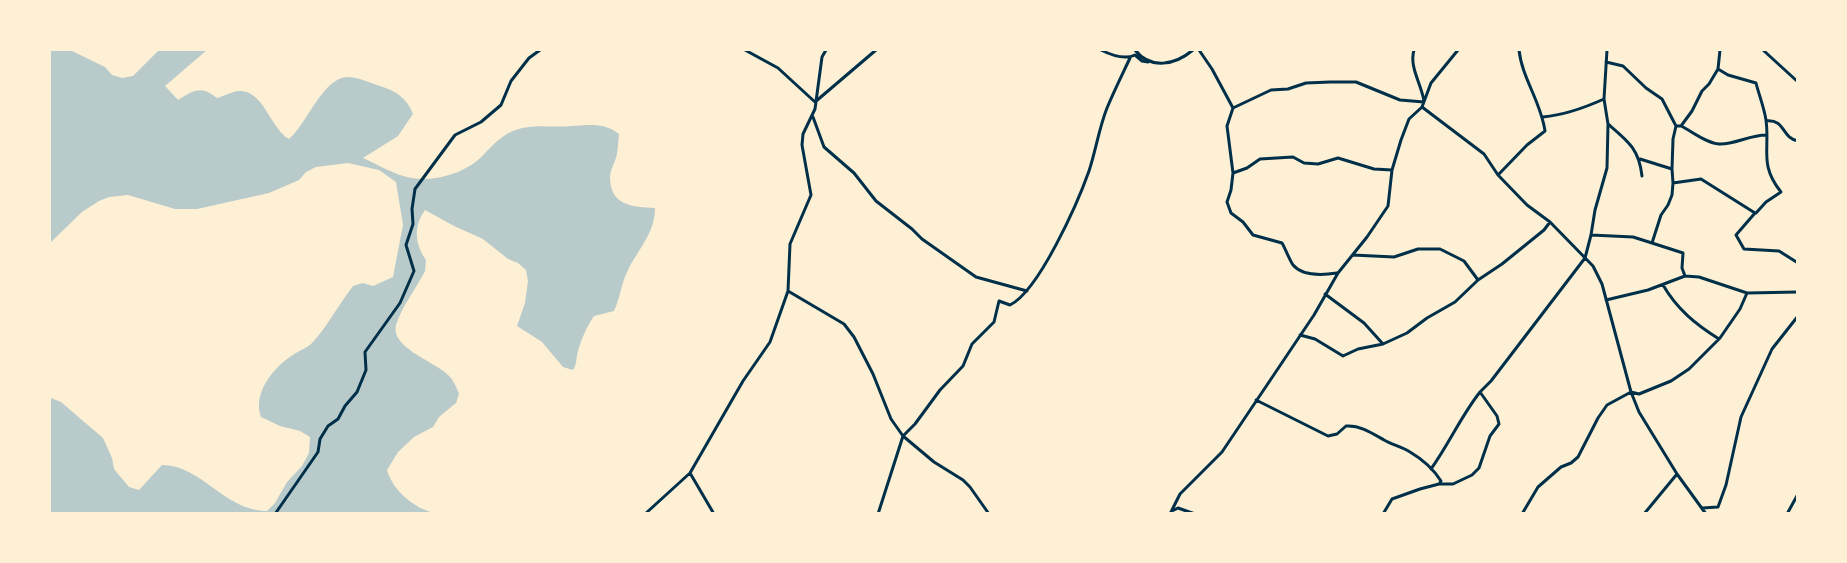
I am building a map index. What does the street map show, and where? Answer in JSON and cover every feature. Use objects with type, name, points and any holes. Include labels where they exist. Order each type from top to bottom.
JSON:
[{"type":"street","points":[[275,513],[318,452],[320,439],[328,426],[338,419],[357,392],[366,370],[365,352],[400,303],[414,271],[406,245],[413,224],[412,209],[415,189],[454,135],[481,122],[501,105],[511,81],[529,58],[540,50]]},
{"type":"street","points":[[745,50],[778,68],[815,102]]},
{"type":"street","points":[[645,513],[690,473],[743,381],[770,342],[788,291],[790,244],[811,195],[802,145],[803,134],[813,116],[820,84],[822,57],[826,50]]},
{"type":"street","points":[[815,102],[876,50]]},
{"type":"street","points":[[1101,50],[1130,58]]},
{"type":"street","points":[[1135,50],[1141,57],[1153,63]]},
{"type":"street","points":[[878,513],[903,436],[915,424],[940,390],[963,366],[972,344],[994,322],[999,302],[1010,305],[1018,301],[1047,260],[1076,202],[1089,170],[1106,110],[1130,58],[1135,55],[1142,61],[1170,63],[1193,50]]},
{"type":"street","points":[[1198,50],[1212,69],[1233,108]]},
{"type":"street","points":[[1414,50],[1413,67],[1420,84],[1423,105]]},
{"type":"street","points":[[1171,512],[1180,494],[1222,453],[1314,315],[1338,273],[1388,206],[1392,170],[1409,119],[1423,105],[1431,83],[1458,50]]},
{"type":"street","points":[[1498,175],[1527,145],[1545,131],[1543,117],[1521,65],[1519,50]]},
{"type":"street","points":[[1431,469],[1447,447],[1451,434],[1459,425],[1471,402],[1491,381],[1585,258],[1607,168],[1608,124],[1604,99],[1608,50]]},
{"type":"street","points":[[1681,126],[1718,69],[1720,50]]},
{"type":"street","points":[[1763,50],[1797,82]]},
{"type":"street","points":[[1606,62],[1623,66],[1646,88],[1662,99],[1676,126],[1672,139],[1674,183],[1668,205],[1661,215],[1652,243]]},
{"type":"street","points":[[1718,69],[1728,75],[1756,83],[1766,121],[1769,173],[1771,180],[1781,192],[1766,202],[1736,235],[1744,249],[1779,251],[1797,263]]},
{"type":"street","points":[[1338,273],[1322,275],[1304,272],[1292,264],[1282,243],[1253,235],[1243,222],[1231,213],[1227,202],[1233,173],[1227,126],[1233,108],[1271,90],[1288,89],[1306,83],[1356,82],[1400,100],[1423,105],[1485,154],[1498,175],[1527,205],[1550,222],[1593,266],[1602,284],[1631,392],[1639,412],[1677,474],[1706,513]]},
{"type":"street","points":[[1543,117],[1560,116],[1604,99]]},
{"type":"street","points":[[813,116],[824,147],[854,173],[876,201],[922,239],[976,277],[1027,291]]},
{"type":"street","points":[[1766,121],[1773,120],[1780,124],[1786,135],[1793,141],[1797,141]]},
{"type":"street","points":[[1608,124],[1633,147],[1640,159],[1642,176]]},
{"type":"street","points":[[1676,126],[1681,126],[1719,144],[1751,136],[1766,135]]},
{"type":"street","points":[[1233,173],[1247,168],[1260,159],[1285,157],[1293,157],[1304,164],[1318,164],[1338,158],[1374,169],[1392,170]]},
{"type":"street","points":[[1640,159],[1672,169]]},
{"type":"street","points":[[1674,183],[1701,179],[1755,213]]},
{"type":"street","points":[[1300,335],[1315,339],[1343,356],[1358,349],[1383,344],[1407,333],[1455,302],[1478,280],[1544,230],[1550,222]]},
{"type":"street","points":[[1591,235],[1633,237],[1683,253],[1682,268],[1685,276]]},
{"type":"street","points":[[1353,255],[1394,257],[1418,249],[1440,249],[1464,261],[1478,280]]},
{"type":"street","points":[[1606,300],[1663,285],[1685,276],[1699,277],[1747,293],[1797,292]]},
{"type":"street","points":[[1663,285],[1673,303],[1697,326],[1719,339]]},
{"type":"street","points":[[788,291],[844,324],[873,374],[891,419],[903,436],[934,462],[963,480],[989,513]]},
{"type":"street","points":[[1522,513],[1538,487],[1561,467],[1571,464],[1578,458],[1607,405],[1631,392],[1639,394],[1671,381],[1689,369],[1719,339],[1740,309],[1747,293]]},
{"type":"street","points":[[1325,294],[1364,323],[1383,344]]},
{"type":"street","points":[[1702,508],[1718,507],[1726,485],[1741,417],[1772,349],[1797,316]]},
{"type":"street","points":[[1383,513],[1392,499],[1439,484],[1453,484],[1479,468],[1490,436],[1499,424],[1497,416],[1480,392]]},
{"type":"street","points":[[1256,400],[1328,436],[1337,434],[1346,426],[1355,425],[1410,452],[1431,469],[1441,481],[1439,484]]},
{"type":"street","points":[[690,473],[714,513]]},
{"type":"street","points":[[1644,513],[1677,474]]},
{"type":"street","points":[[1787,513],[1797,494]]},
{"type":"street","points":[[1171,512],[1178,508],[1195,513]]},
{"type":"shaded area","points":[[50,50],[70,50],[105,67],[112,75],[122,78],[133,76],[159,50],[207,50],[165,86],[178,100],[198,90],[206,91],[217,98],[237,91],[248,93],[261,103],[282,134],[289,139],[323,93],[339,79],[356,78],[386,88],[404,99],[413,114],[398,136],[363,158],[407,177],[425,179],[453,174],[474,163],[503,137],[520,129],[535,126],[602,126],[619,134],[617,155],[610,175],[614,194],[624,203],[655,208],[652,226],[627,272],[614,311],[594,316],[589,324],[573,370],[563,367],[542,342],[517,326],[525,303],[528,281],[526,270],[483,239],[425,210],[421,216],[417,235],[426,260],[425,271],[402,311],[396,325],[396,333],[406,347],[449,376],[459,394],[456,403],[439,417],[433,427],[414,437],[398,452],[387,470],[399,492],[412,503],[434,513],[50,513],[51,398],[61,402],[103,438],[114,469],[129,487],[139,490],[162,465],[176,467],[189,472],[238,504],[267,511],[275,503],[287,482],[302,466],[309,453],[310,437],[261,417],[260,398],[267,380],[288,358],[312,343],[353,286],[363,283],[373,286],[393,277],[403,225],[396,182],[379,170],[348,163],[316,167],[306,172],[299,180],[269,193],[197,209],[175,209],[128,195],[109,197],[82,212],[50,243]]}]
